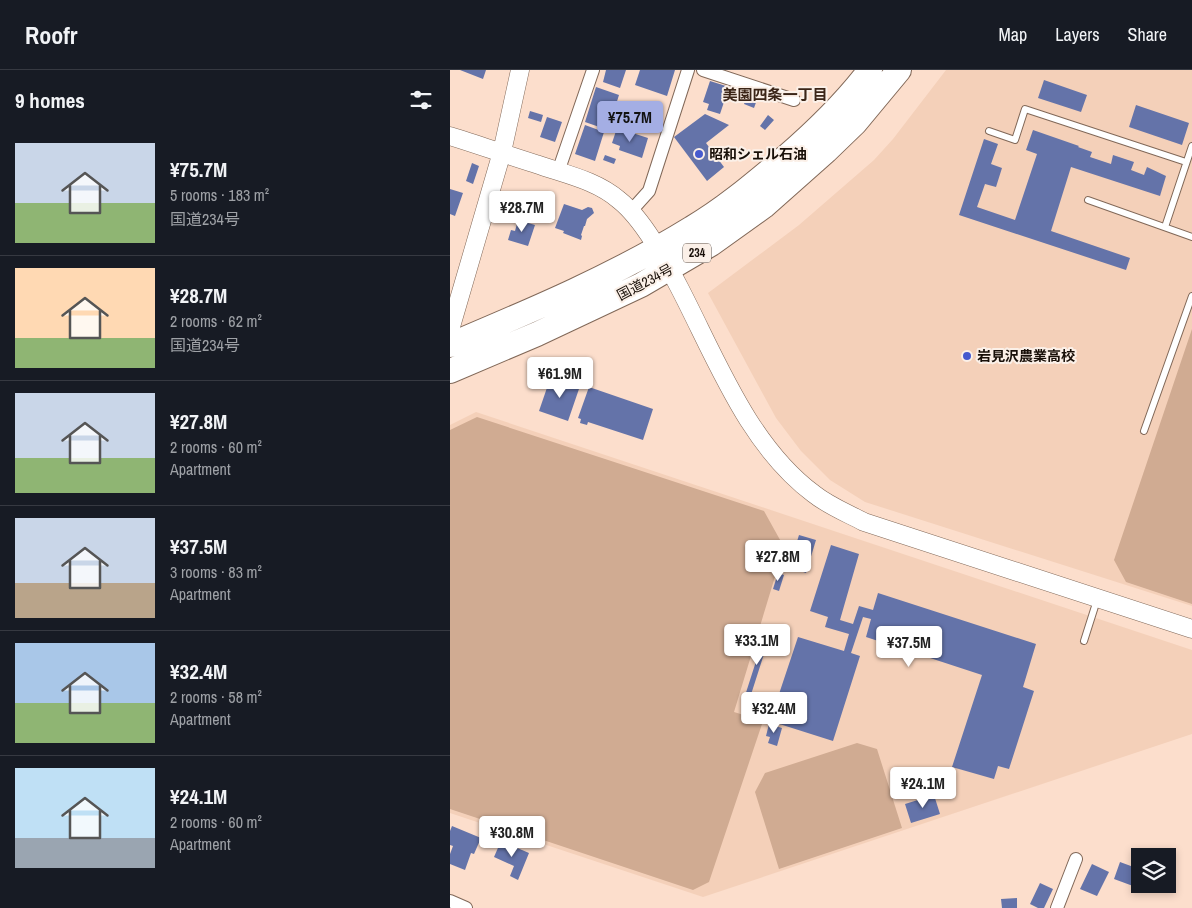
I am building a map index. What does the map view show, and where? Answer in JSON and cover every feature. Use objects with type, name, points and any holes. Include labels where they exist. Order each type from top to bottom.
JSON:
[{"type":"highway","name":"国道234号","points":[[450,345],[630,265],[694,227],[747,190],[808,138],[870,70]]},
{"type":"highway","name":"国道234号","points":[[450,371],[641,286],[711,244],[764,206],[826,152],[856,123],[899,70]]},
{"type":"street","points":[[450,330],[454,303],[502,152],[520,70]]},
{"type":"street","points":[[558,172],[592,70]]},
{"type":"street","points":[[631,211],[649,191],[688,70]]},
{"type":"street","points":[[703,70],[794,100]]},
{"type":"street","points":[[450,136],[580,178],[619,199],[631,211],[670,270],[720,368],[754,429],[783,466],[815,495],[864,522],[1192,629]]},
{"type":"street","points":[[1057,908],[1076,859]]},
{"type":"street","points":[[450,901],[466,908]]},
{"type":"lane","points":[[989,131],[1015,140],[1025,109],[1186,162]]},
{"type":"lane","points":[[1165,227],[1192,146]]},
{"type":"lane","points":[[1088,200],[1192,237]]},
{"type":"lane","points":[[1144,431],[1192,296]]},
{"type":"lane","points":[[1084,641],[1098,598]]},
{"type":"shaded area","name":"岩見沢農業高校","points":[[946,70],[1192,70],[1192,606],[865,502],[830,480],[801,451],[776,418],[708,293],[799,225],[874,160],[893,139]]},
{"type":"shaded area","points":[[1192,329],[1192,604],[1126,582],[1114,560]]},
{"type":"shaded area","points":[[476,412],[1192,650],[1192,734],[703,897],[450,813],[450,425]]},
{"type":"shaded area","points":[[477,417],[764,511],[784,547],[734,712],[763,721],[709,882],[693,890],[450,809],[450,430]]},
{"type":"shaded area","points":[[857,743],[877,749],[902,828],[779,869],[755,792],[765,773]]},
{"type":"building","points":[[460,70],[486,70],[483,79]]},
{"type":"building","points":[[606,70],[626,70],[620,88],[603,82]]},
{"type":"building","points":[[640,70],[675,70],[667,96],[635,85]]},
{"type":"building","points":[[1044,80],[1087,95],[1081,112],[1038,98]]},
{"type":"building","points":[[710,81],[729,87],[720,114],[707,110],[709,104],[703,102]]},
{"type":"building","points":[[596,87],[619,95],[608,130],[585,122]]},
{"type":"building","points":[[748,93],[758,97],[754,108],[744,104]]},
{"type":"building","points":[[1136,105],[1189,123],[1182,145],[1129,127]]},
{"type":"building","points":[[530,111],[543,115],[541,122],[528,118]]},
{"type":"building","points":[[705,114],[729,125],[706,143],[724,167],[707,181],[674,137]]},
{"type":"building","points":[[768,115],[774,120],[765,130],[760,126]]},
{"type":"building","points":[[547,117],[562,122],[555,142],[540,137]]},
{"type":"building","points":[[585,125],[604,132],[595,161],[575,154]]},
{"type":"building","points":[[617,128],[648,138],[642,158],[619,150],[620,146],[612,143]]},
{"type":"building","points":[[1033,130],[1092,152],[1090,157],[1111,164],[1113,155],[1134,162],[1131,170],[1144,175],[1147,167],[1166,176],[1160,196],[1071,167],[1051,231],[1130,258],[1126,270],[959,215],[984,139],[998,144],[991,164],[1002,168],[996,187],[985,184],[977,207],[1015,220],[1037,154],[1026,150]]},
{"type":"building","points":[[605,155],[616,159],[614,164],[603,160]]},
{"type":"building","points":[[472,163],[479,166],[473,184],[466,181]]},
{"type":"building","points":[[450,189],[463,193],[455,216],[450,214]]},
{"type":"building","points":[[564,204],[582,210],[588,207],[592,208],[594,213],[587,219],[581,240],[555,228]]},
{"type":"building","points":[[518,220],[535,225],[528,246],[508,240],[511,230],[515,231]]},
{"type":"building","points":[[550,379],[580,386],[568,421],[539,411]]},
{"type":"building","points":[[589,387],[653,409],[643,440],[588,422],[587,425],[580,423],[581,419],[578,418]]},
{"type":"building","points":[[799,535],[816,540],[806,573],[789,567]]},
{"type":"building","points":[[831,545],[859,554],[840,620],[853,624],[859,606],[873,610],[878,593],[1036,644],[1023,687],[1034,691],[1009,769],[998,766],[994,779],[952,767],[982,675],[866,637],[871,619],[863,617],[851,653],[860,656],[833,741],[770,721],[798,637],[844,651],[849,634],[825,627],[828,617],[810,611]]},
{"type":"building","points":[[778,573],[784,575],[779,591],[773,589]]},
{"type":"building","points":[[768,624],[773,626],[747,707],[742,705]]},
{"type":"building","points":[[769,724],[782,728],[777,746],[768,743],[770,737],[766,736]]},
{"type":"building","points":[[934,795],[940,814],[911,823],[905,804]]},
{"type":"building","points":[[452,826],[481,838],[474,854],[471,853],[465,870],[450,864],[450,854],[453,846],[450,845]]},
{"type":"building","points":[[501,841],[529,853],[518,880],[510,876],[514,866],[494,857]]},
{"type":"building","points":[[1120,862],[1131,866],[1131,885],[1114,879]]},
{"type":"building","points":[[1092,864],[1109,872],[1097,896],[1080,889]]},
{"type":"building","points":[[1040,883],[1053,889],[1044,908],[1038,908],[1030,904]]},
{"type":"building","points":[[1017,898],[1017,908],[1002,908],[1001,899]]},
{"type":"place","name":"昭和シェル石油","points":[[699,154]]},
{"type":"place","name":"岩見沢農業高校","points":[[967,356]]},
{"type":"district","name":"美園四条一丁目","points":[[775,94]]}]
